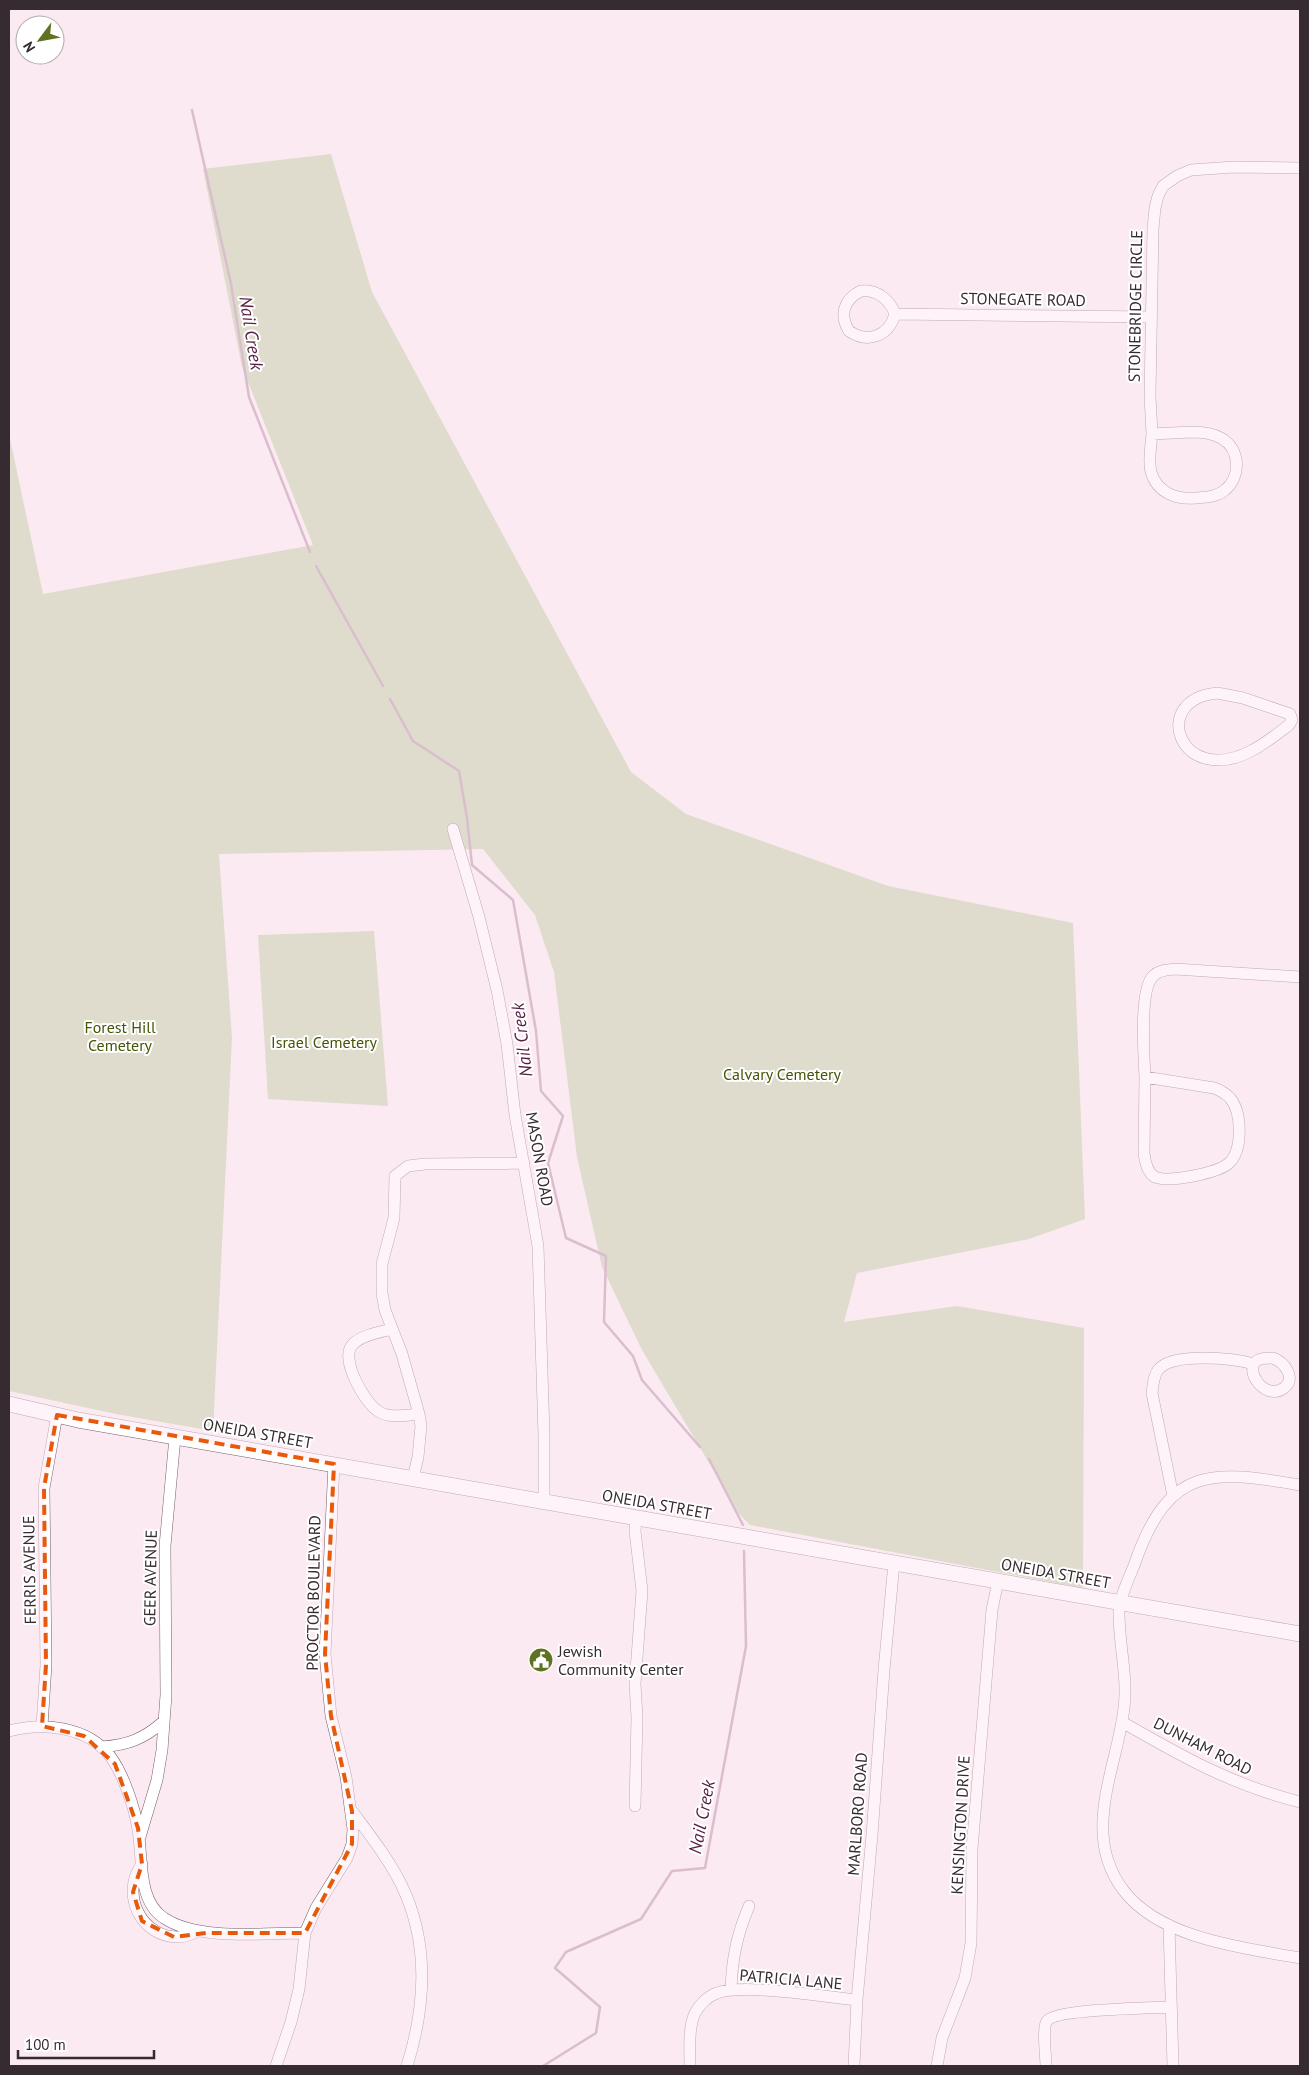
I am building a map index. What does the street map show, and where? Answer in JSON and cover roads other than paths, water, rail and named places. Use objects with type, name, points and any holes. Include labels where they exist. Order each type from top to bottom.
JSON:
[{"type":"street","name":"STONEBRIDGE CIRCLE","points":[[1152,434],[1209,433],[1222,439],[1229,444],[1237,460],[1234,480],[1226,490],[1213,496],[1193,498],[1171,496],[1159,486],[1151,472],[1150,396],[1153,229],[1158,196],[1168,182],[1191,170],[1300,168]]},
{"type":"street","points":[[866,291],[873,292],[889,302],[895,314],[894,319],[885,330],[872,338],[862,338],[849,332],[843,317],[849,299],[855,294],[866,291]]},
{"type":"street","name":"STONEGATE ROAD","points":[[895,314],[1151,317]]},
{"type":"street","points":[[1217,693],[1243,698],[1290,714],[1296,714],[1289,725],[1251,752],[1223,760],[1203,758],[1190,752],[1180,739],[1177,730],[1178,722],[1187,706],[1206,694],[1217,693]]},
{"type":"street","name":"MASON ROAD","points":[[453,829],[479,917],[497,990],[507,1044],[515,1115],[538,1246],[544,1501]]},
{"type":"street","points":[[1144,1077],[1214,1088],[1230,1098],[1237,1116],[1237,1149],[1229,1162],[1218,1170],[1169,1178],[1155,1177],[1146,1165],[1144,1153],[1144,1077],[1144,1018],[1146,990],[1153,975],[1168,970],[1300,977]]},
{"type":"street","points":[[413,1478],[420,1441],[419,1414],[405,1364],[385,1310],[381,1276],[382,1264],[394,1218],[395,1176],[408,1166],[425,1164],[524,1163]]},
{"type":"street","points":[[392,1328],[360,1338],[352,1344],[348,1356],[351,1370],[357,1386],[378,1412],[392,1416],[419,1414]]},
{"type":"street","points":[[1173,1496],[1152,1393],[1156,1373],[1160,1368],[1173,1361],[1193,1359],[1224,1358],[1254,1364]]},
{"type":"street","name":"ONEIDA STREET","points":[[9,1404],[175,1437],[1300,1634]]},
{"type":"street","name":"FERRIS AVENUE","points":[[42,1726],[46,1665],[44,1488],[58,1415]]},
{"type":"street","name":"GEER AVENUE","points":[[139,1842],[157,1780],[162,1750],[164,1721],[165,1546],[175,1437]]},
{"type":"street","name":"PROCTOR BOULEVARD","points":[[276,2066],[292,2022],[299,1989],[305,1933],[316,1908],[347,1858],[352,1844],[352,1811],[332,1716],[326,1654],[334,1464]]},
{"type":"street","points":[[1300,1485],[1229,1475],[1212,1477],[1180,1490],[1154,1518],[1145,1536],[1118,1612],[1124,1686],[1122,1722],[1104,1799],[1103,1838],[1107,1858],[1123,1890],[1149,1915],[1194,1934],[1246,1948],[1300,1958]]},
{"type":"street","points":[[636,1518],[635,1531],[642,1591],[635,1684],[637,1717],[636,1806]]},
{"type":"street","name":"MARLBORO ROAD","points":[[854,2066],[857,2000],[894,1564]]},
{"type":"street","name":"KENSINGTON DRIVE","points":[[937,2066],[942,2038],[965,1978],[971,1943],[972,1849],[992,1610],[998,1581]]},
{"type":"street","points":[[101,1747],[124,1745],[144,1737],[164,1721]]},
{"type":"street","name":"DUNHAM ROAD","points":[[1122,1722],[1195,1764],[1226,1778],[1268,1794],[1300,1802]]},
{"type":"street","points":[[9,1731],[24,1726],[42,1726],[72,1731],[101,1747],[116,1764],[138,1828],[145,1888],[156,1912],[187,1929],[198,1931],[305,1933]]},
{"type":"street","name":"PROCTOR BOULEVARD","points":[[352,1811],[400,1882],[412,1909],[418,1929],[423,1980],[416,2039],[408,2066]]},
{"type":"street","points":[[142,1864],[134,1878],[133,1892],[136,1912],[142,1921],[155,1931],[174,1937],[185,1936],[198,1931]]},
{"type":"street","points":[[731,1990],[732,1961],[735,1944],[748,1906]]},
{"type":"street","points":[[1169,1925],[1173,2066]]},
{"type":"street","name":"PATRICIA LANE","points":[[690,2066],[692,2020],[696,2012],[711,1996],[731,1990],[767,1991],[857,2000]]},
{"type":"street","points":[[1046,2066],[1045,2024],[1050,2017],[1068,2012],[1171,2007]]},
{"type":"waterway","name":"Nail Creek","points":[[192,110],[231,284],[249,397],[310,552]]},
{"type":"waterway","name":"Nail Creek","points":[[316,566],[383,686]]},
{"type":"waterway","name":"Nail Creek","points":[[390,699],[413,741],[459,771],[472,865],[513,900],[536,1031],[541,1091],[563,1116],[548,1163],[566,1238],[606,1256],[604,1322],[633,1356],[642,1380],[700,1447]]},
{"type":"waterway","name":"Nail Creek","points":[[709,1459],[743,1525]]},
{"type":"waterway","name":"Nail Creek","points":[[543,2066],[596,2033],[600,2007],[555,1968],[566,1952],[641,1919],[672,1871],[705,1868],[746,1646],[744,1551]]},
{"type":"place","name":"Jewish Community Center","points":[[541,1660]]},
{"type":"park label","name":"Forest Hill Cemetery","points":[[120,1036]]},
{"type":"park label","name":"Israel Cemetery","points":[[324,1042]]},
{"type":"park label","name":"Calvary Cemetery","points":[[782,1074]]}]
